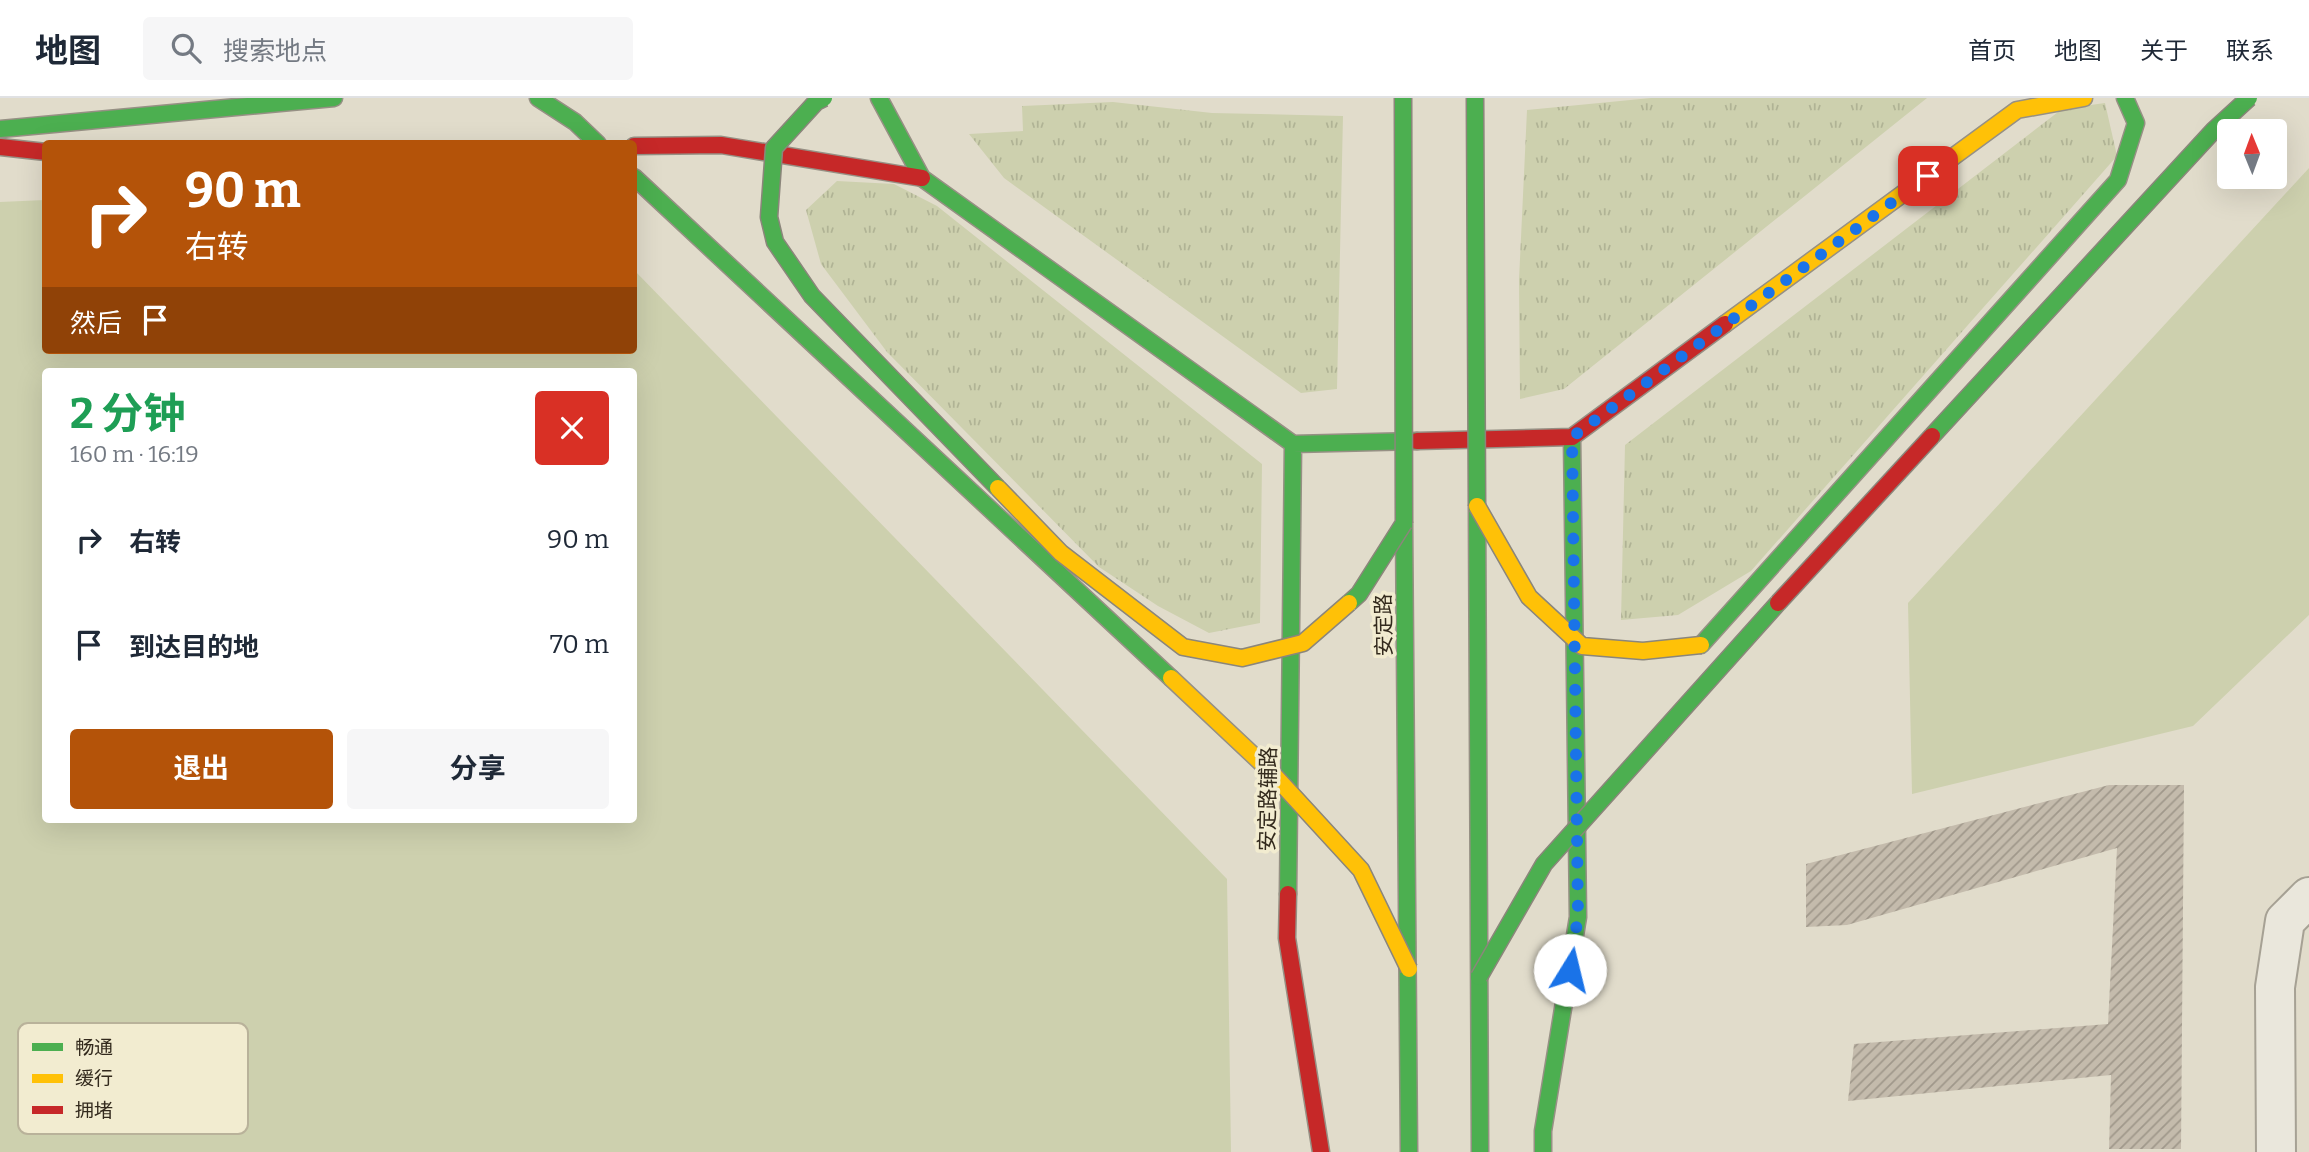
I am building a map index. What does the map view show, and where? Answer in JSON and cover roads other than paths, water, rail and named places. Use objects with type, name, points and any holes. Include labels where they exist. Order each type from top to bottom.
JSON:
[{"type":"main road","points":[[0,129],[334,98]]},
{"type":"main road","points":[[538,98],[575,122],[594,140]]},
{"type":"main road","points":[[824,98],[816,102],[774,148],[769,217],[775,242],[811,296],[1061,554],[1183,647],[1241,658],[1303,643],[1359,594],[1404,523]]},
{"type":"main road","points":[[879,98],[922,178],[1293,444],[1572,437],[2018,104],[2084,98]]},
{"type":"main road","name":"安定路","points":[[1403,98],[1409,1152]]},
{"type":"main road","points":[[1475,98],[1480,1152]]},
{"type":"main road","points":[[1477,506],[1529,597],[1582,646],[1643,651],[1701,645],[2118,180],[2136,123],[2126,98]]},
{"type":"main road","points":[[1479,977],[1544,864],[1734,651],[2214,130],[2249,98]]},
{"type":"main road","points":[[637,146],[721,145],[922,178]]},
{"type":"main road","points":[[0,147],[42,152]]},
{"type":"main road","points":[[637,180],[1271,772],[1361,870],[1409,969]]},
{"type":"main road","points":[[1543,1152],[1543,1130],[1578,916],[1572,437]]},
{"type":"main road","name":"安定路辅路","points":[[1293,444],[1287,938],[1321,1152]]},
{"type":"street","points":[[2276,1152],[2275,987],[2285,921],[2309,897]]}]
